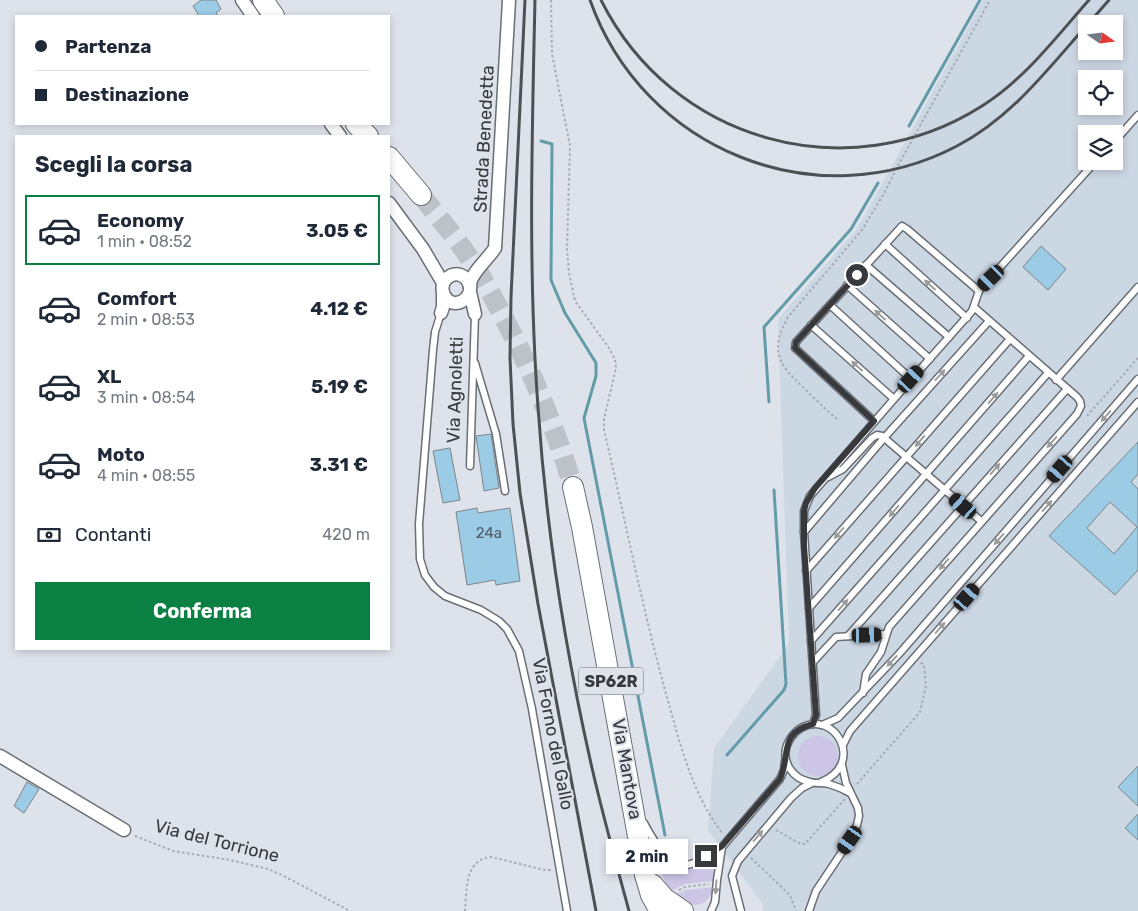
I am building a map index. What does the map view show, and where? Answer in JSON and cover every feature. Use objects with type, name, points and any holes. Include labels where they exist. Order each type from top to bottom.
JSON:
[{"type":"main road","points":[[263,0],[273,15]]},
{"type":"main road","points":[[357,125],[367,135]]},
{"type":"main road","points":[[390,158],[421,195]]},
{"type":"main road","name":"Via Mantova","points":[[572,487],[582,527],[634,804],[645,875],[662,905],[683,911]]},
{"type":"street","points":[[242,0],[253,15]]},
{"type":"street","name":"Strada Benedetta","points":[[457,293],[471,281],[495,248],[509,0]]},
{"type":"street","name":"Via Agnoletti","points":[[390,204],[423,250],[475,314]]},
{"type":"street","name":"Via Agnoletti","points":[[423,250],[440,267],[467,279],[457,293]]},
{"type":"street","points":[[457,293],[447,277],[476,272]]},
{"type":"street","name":"Via Forno del Gallo","points":[[441,314],[457,293]]},
{"type":"street","points":[[0,756],[124,830]]},
{"type":"lane","points":[[1123,132],[1138,115]]},
{"type":"lane","points":[[813,724],[816,715],[803,517],[806,503],[815,488],[975,308],[979,291],[1088,170]]},
{"type":"lane","points":[[874,421],[795,348],[796,342],[902,226],[979,291]]},
{"type":"lane","points":[[885,244],[966,318]]},
{"type":"lane","points":[[866,265],[949,337]]},
{"type":"lane","points":[[848,285],[930,359]]},
{"type":"lane","points":[[1056,380],[1138,287]]},
{"type":"lane","points":[[830,305],[911,379]]},
{"type":"lane","points":[[862,693],[866,674],[881,652],[889,627],[1077,414],[1081,406],[1080,401],[975,308]]},
{"type":"lane","name":"Via Forno del Gallo","points":[[441,314],[435,332],[433,350],[420,524],[420,559],[425,575],[434,587],[445,596],[482,610],[499,621],[507,629],[519,651],[532,709],[566,911]]},
{"type":"lane","name":"Via Agnoletti","points":[[470,466],[475,314]]},
{"type":"lane","points":[[804,532],[884,438],[989,321]]},
{"type":"lane","points":[[811,325],[894,398]]},
{"type":"lane","points":[[806,571],[1010,339]]},
{"type":"lane","points":[[808,608],[1029,356]]},
{"type":"lane","points":[[474,357],[496,434],[505,492]]},
{"type":"lane","points":[[811,641],[1048,373]]},
{"type":"lane","points":[[822,725],[838,718],[899,654],[1138,379]]},
{"type":"lane","points":[[848,636],[1067,389]]},
{"type":"lane","points":[[843,745],[850,730],[1138,402]]},
{"type":"lane","points":[[824,479],[843,469],[877,435],[884,438],[981,521]]},
{"type":"lane","points":[[812,662],[836,637],[886,634]]},
{"type":"lane","points":[[634,804],[654,842],[666,856],[680,864],[691,864],[722,846],[780,779],[784,770],[786,748],[795,732],[813,724],[831,729],[843,745],[842,764],[838,772],[830,779],[812,783],[802,788],[744,852],[732,876],[741,911]]},
{"type":"lane","points":[[786,758],[789,768],[794,775],[812,783]]},
{"type":"lane","points":[[809,911],[816,892],[850,840],[857,825],[858,808],[843,775],[842,764]]},
{"type":"lane","points":[[821,782],[850,793]]},
{"type":"lane","points":[[711,911],[715,902],[722,846]]},
{"type":"path","points":[[550,0],[552,54],[570,146],[568,273],[575,300],[610,348],[615,360],[616,368],[604,420],[604,430],[656,660],[681,745],[693,778],[711,818],[729,839]]},
{"type":"path","points":[[886,190],[990,0]]},
{"type":"path","name":"Via del Torrione","points":[[124,830],[147,842],[173,851],[230,860],[268,869],[350,911]]},
{"type":"path","points":[[744,852],[790,895],[796,911]]},
{"type":"path","points":[[464,911],[469,874],[476,861],[483,858],[491,857],[545,870],[560,871]]},
{"type":"path","points":[[662,905],[685,887],[716,884]]},
{"type":"shaded area","points":[[983,0],[1138,0],[1138,911],[763,911],[762,903],[708,830],[714,748],[789,644],[778,319],[857,229]]},
{"type":"shaded area","points":[[822,736],[829,739],[835,745],[838,756],[837,764],[829,773],[822,776],[814,776],[807,773],[799,764],[798,752],[801,745],[810,737]]},
{"type":"shaded area","points":[[655,849],[671,863],[679,866],[695,865],[703,862],[719,850],[714,866],[714,881],[685,884],[669,892],[659,867]]},
{"type":"shaded area","points":[[714,887],[707,900],[698,905],[686,903],[672,896],[686,890]]},
{"type":"building","points":[[201,0],[216,0],[221,9],[216,13],[217,15],[198,15],[193,6]]},
{"type":"building","points":[[1041,246],[1066,269],[1048,290],[1023,267]]},
{"type":"building","points":[[491,434],[499,488],[484,491],[476,436]]},
{"type":"building","points":[[1138,442],[1138,474],[1131,482],[1138,489],[1138,570],[1115,595],[1049,536]],"holes":[[[1110,502],[1137,527],[1114,554],[1087,528]]]},
{"type":"building","points":[[450,448],[460,500],[443,503],[433,451]]},
{"type":"building","points":[[477,508],[478,513],[510,508],[520,581],[496,585],[495,580],[467,585],[456,512]]},
{"type":"building","points":[[1138,766],[1138,806],[1118,787]]},
{"type":"building","points":[[27,782],[39,789],[24,813],[14,806]]},
{"type":"building","points":[[1138,814],[1138,840],[1125,828]]},
{"type":"waterway","points":[[909,126],[980,0]]},
{"type":"waterway","points":[[541,141],[552,144],[551,280],[565,313],[596,363],[596,376],[584,418],[665,835]]},
{"type":"waterway","points":[[769,402],[764,327],[851,229],[878,183]]},
{"type":"waterway","points":[[727,755],[784,690],[786,684],[774,490]]},
{"type":"tunnel","points":[[421,195],[468,256],[504,317],[543,401],[573,487]]},
{"type":"railway","points":[[525,0],[511,297],[510,358],[513,424],[520,493],[538,604],[596,911]]},
{"type":"railway","points":[[535,0],[532,204],[533,305],[538,407],[546,498],[565,633],[582,723],[629,911]]},
{"type":"railway","points":[[590,0],[615,52],[650,96],[692,132],[740,157],[793,172],[848,176],[903,167],[957,146],[976,135],[994,122],[1027,92],[1078,35]]},
{"type":"railway","points":[[601,0],[632,49],[672,88],[717,118],[768,138],[821,147],[876,145],[930,132],[982,106],[998,95],[1026,70],[1089,0]]},
{"type":"railway","points":[[1096,15],[1109,0]]},
{"type":"route","points":[[706,856],[722,846],[780,779],[784,770],[786,748],[789,740],[795,732],[813,724],[816,715],[804,546],[804,511],[806,503],[815,488],[874,421],[795,348],[796,342],[857,275]]}]
